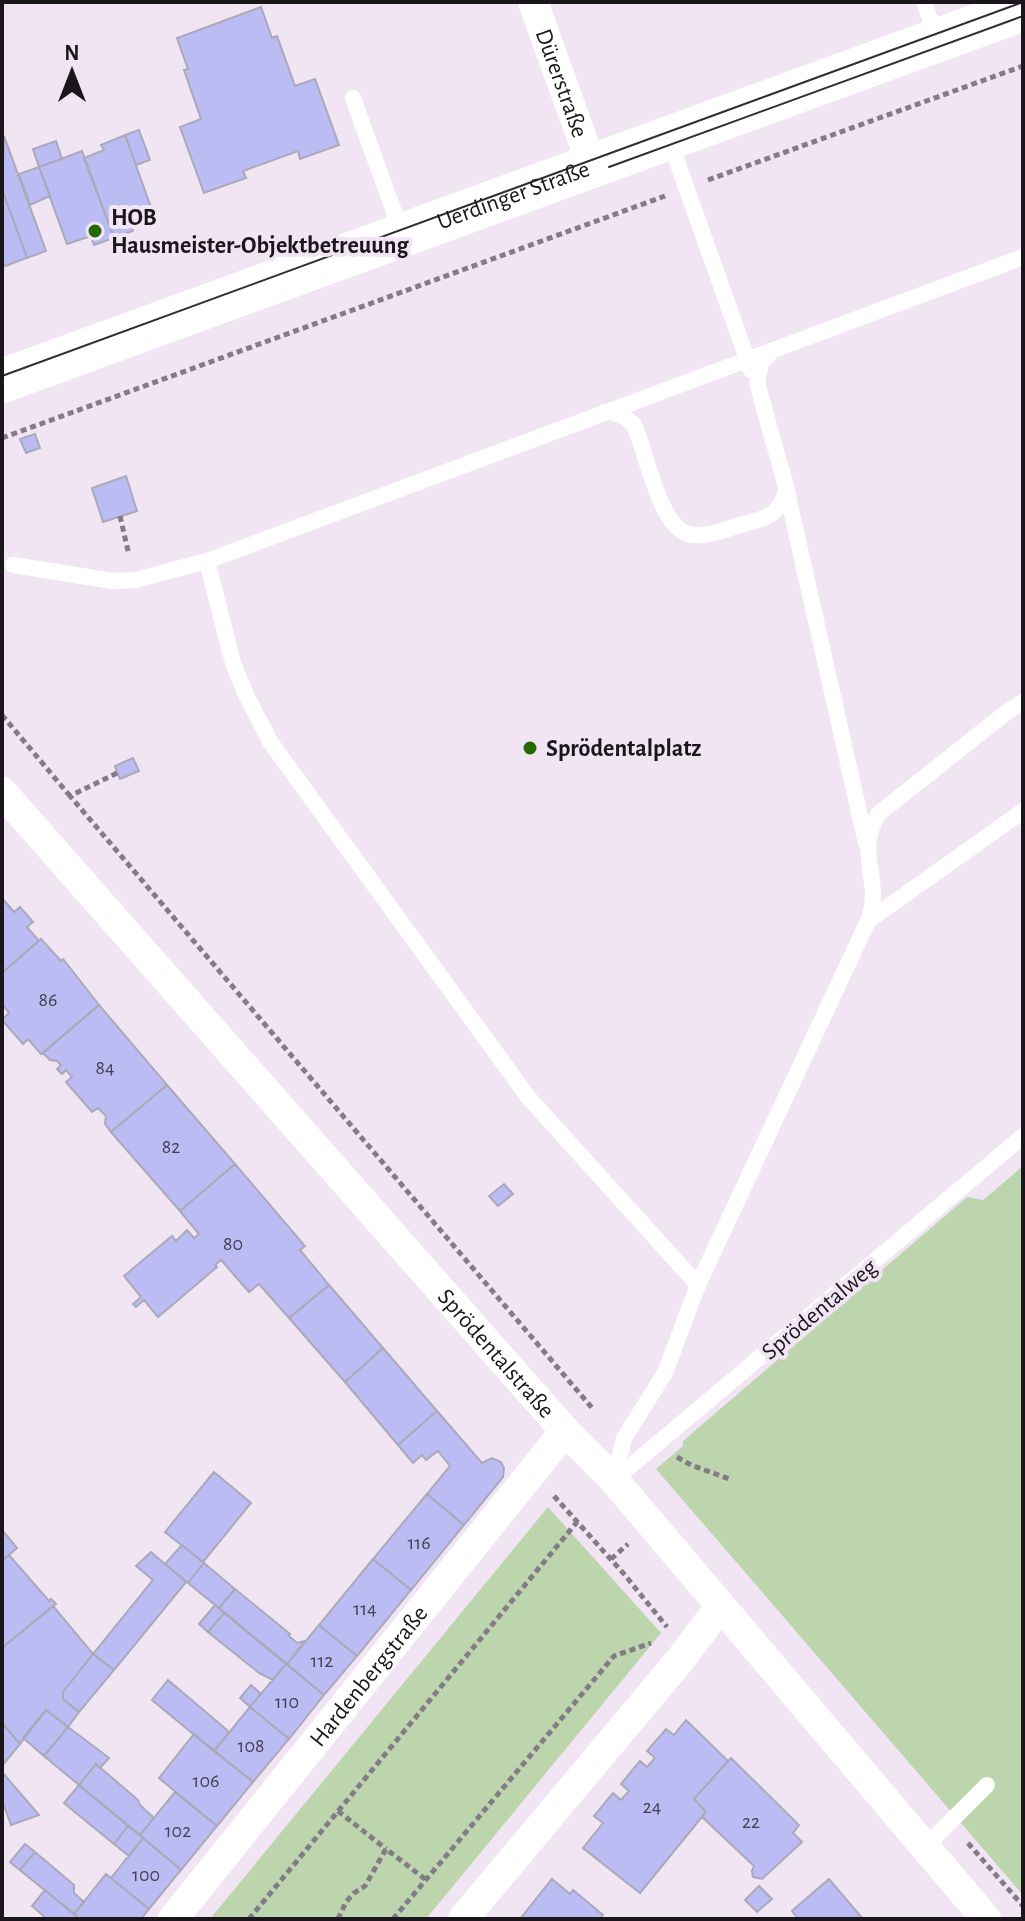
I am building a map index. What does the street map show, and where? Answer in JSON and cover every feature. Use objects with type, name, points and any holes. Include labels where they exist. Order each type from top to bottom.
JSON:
[{"type":"main road","name":"Uerdinger Straße","points":[[2,381],[668,138],[930,21],[1023,9]]},
{"type":"street","name":"Dürerstraße","points":[[533,2],[592,166]]},
{"type":"street","name":"Sprödentalstraße","points":[[2,792],[565,1431],[614,1480],[986,1919]]},
{"type":"street","name":"Hardenbergstraße","points":[[173,1919],[565,1431]]},
{"type":"street","points":[[463,1919],[680,1660],[720,1607]]},
{"type":"lane","points":[[353,98],[402,236]]},
{"type":"lane","points":[[614,1480],[624,1438],[665,1373],[698,1285],[868,921],[873,909],[874,892],[785,483],[760,393],[668,138]]},
{"type":"lane","points":[[13,565],[113,581],[135,580],[207,561],[1023,257]]},
{"type":"lane","points":[[760,393],[757,372],[767,355],[776,349]]},
{"type":"lane","points":[[595,415],[616,413],[634,425],[667,516],[682,532],[703,535],[771,515],[783,502],[785,483]]},
{"type":"lane","points":[[207,561],[233,663],[271,743],[528,1097],[698,1285]]},
{"type":"lane","points":[[866,846],[878,814],[1023,702]]},
{"type":"lane","points":[[868,921],[1023,811]]},
{"type":"lane","name":"Sprödentalweg","points":[[614,1480],[1023,1136]]},
{"type":"lane","points":[[925,1847],[987,1785]]},
{"type":"path","points":[[2,438],[1023,66]]},
{"type":"path","points":[[120,516],[128,548]]},
{"type":"path","points":[[2,715],[622,1445]]},
{"type":"path","points":[[70,796],[117,773]]},
{"type":"path","points":[[647,1452],[662,1448],[691,1465],[732,1480]]},
{"type":"path","points":[[532,1472],[624,1574],[672,1633]]},
{"type":"path","points":[[249,1919],[577,1522]]},
{"type":"path","points":[[393,1919],[614,1656],[654,1642]]},
{"type":"path","points":[[338,1811],[425,1879]]},
{"type":"path","points":[[338,1919],[346,1902],[365,1886],[386,1849]]},
{"type":"green space","points":[[1023,1166],[1023,1895],[656,1469],[683,1446],[683,1441],[967,1197],[983,1200]]},
{"type":"green space","points":[[548,1507],[661,1633],[426,1919],[210,1919]]},
{"type":"building","points":[[261,7],[272,38],[277,36],[295,86],[315,79],[339,145],[300,159],[298,151],[243,171],[246,178],[204,193],[180,127],[201,119],[177,38]]},
{"type":"building","points":[[139,130],[150,160],[136,165],[125,135]]},
{"type":"building","points":[[125,135],[153,213],[130,221],[133,231],[114,238],[84,158],[104,150],[101,145]]},
{"type":"building","points":[[4,136],[46,251],[27,258],[2,189]]},
{"type":"building","points":[[56,141],[62,159],[39,167],[33,149]]},
{"type":"building","points":[[82,151],[114,238],[94,245],[91,236],[67,244],[39,167]]},
{"type":"building","points":[[39,167],[50,196],[30,205],[19,174]]},
{"type":"building","points":[[2,189],[27,258],[5,266],[2,262]]},
{"type":"building","points":[[35,434],[40,448],[26,453],[20,439]]},
{"type":"building","points":[[126,476],[137,511],[103,522],[92,488]]},
{"type":"building","points":[[133,758],[139,771],[120,779],[115,766]]},
{"type":"building","points":[[2,898],[14,912],[20,907],[33,922],[27,927],[39,941],[2,973]]},
{"type":"building","points":[[41,939],[61,961],[63,959],[99,1005],[41,1054],[28,1039],[23,1044],[2,1020],[9,1013],[2,1004],[2,973]]},
{"type":"building","points":[[99,1005],[167,1085],[111,1132],[105,1124],[106,1116],[98,1108],[92,1112],[66,1082],[72,1077],[66,1070],[62,1074],[57,1069],[61,1065],[43,1053]]},
{"type":"building","points":[[167,1085],[235,1164],[180,1211],[111,1132]]},
{"type":"building","points":[[235,1164],[305,1246],[300,1250],[329,1285],[289,1318],[259,1284],[249,1292],[221,1260],[215,1265],[217,1267],[158,1317],[144,1300],[136,1307],[133,1304],[141,1297],[124,1276],[172,1236],[176,1241],[187,1230],[194,1238],[199,1234],[180,1211]]},
{"type":"building","points":[[504,1184],[513,1194],[498,1206],[489,1196]]},
{"type":"building","points":[[329,1285],[383,1348],[345,1382],[289,1318]]},
{"type":"building","points":[[383,1348],[437,1411],[398,1445],[345,1382]]},
{"type":"building","points":[[437,1411],[482,1463],[492,1458],[501,1462],[504,1468],[503,1477],[464,1525],[427,1494],[450,1466],[438,1451],[426,1460],[422,1455],[413,1463],[398,1445]]},
{"type":"building","points":[[214,1472],[251,1503],[203,1562],[165,1532]]},
{"type":"building","points":[[427,1494],[464,1525],[411,1590],[373,1559]]},
{"type":"building","points":[[2,1530],[17,1548],[2,1561]]},
{"type":"building","points":[[182,1545],[204,1563],[188,1583],[165,1564]]},
{"type":"building","points":[[151,1552],[186,1582],[114,1670],[93,1654],[153,1580],[136,1566]]},
{"type":"building","points":[[9,1555],[49,1601],[51,1599],[56,1604],[2,1648],[2,1561]]},
{"type":"building","points":[[373,1559],[411,1590],[357,1656],[319,1625]]},
{"type":"building","points":[[204,1563],[235,1589],[219,1608],[188,1583]]},
{"type":"building","points":[[235,1589],[297,1643],[305,1641],[287,1664],[219,1608]]},
{"type":"building","points":[[215,1605],[224,1613],[208,1632],[199,1624]]},
{"type":"building","points":[[53,1606],[93,1654],[63,1692],[63,1699],[79,1712],[68,1727],[46,1710],[20,1744],[2,1723],[2,1648]]},
{"type":"building","points":[[224,1613],[286,1664],[273,1680],[259,1673],[208,1632]]},
{"type":"building","points":[[319,1625],[357,1656],[324,1695],[287,1664]]},
{"type":"building","points":[[93,1654],[114,1670],[79,1712],[63,1699],[63,1692]]},
{"type":"building","points":[[286,1664],[324,1695],[289,1739],[250,1707]]},
{"type":"building","points":[[168,1680],[227,1730],[228,1734],[214,1751],[152,1700]]},
{"type":"building","points":[[251,1685],[261,1694],[250,1707],[240,1698]]},
{"type":"building","points":[[250,1707],[289,1739],[253,1782],[214,1751]]},
{"type":"building","points":[[46,1710],[68,1727],[44,1756],[23,1738]]},
{"type":"building","points":[[686,1720],[728,1761],[694,1799],[706,1812],[640,1893],[583,1848],[603,1823],[594,1816],[613,1793],[621,1800],[629,1791],[621,1784],[640,1761],[647,1767],[655,1758],[647,1751],[666,1729],[674,1735]]},
{"type":"building","points":[[2,1723],[20,1744],[2,1766]]},
{"type":"building","points":[[68,1727],[109,1758],[100,1768],[96,1764],[79,1785],[44,1756]]},
{"type":"building","points":[[194,1734],[253,1782],[217,1826],[159,1778]]},
{"type":"building","points":[[731,1758],[799,1825],[793,1833],[802,1842],[762,1879],[753,1877],[754,1866],[702,1817],[706,1812],[694,1799]]},
{"type":"building","points":[[96,1764],[152,1816],[153,1819],[140,1835],[79,1785]]},
{"type":"building","points":[[2,1772],[39,1815],[11,1825],[2,1800]]},
{"type":"building","points":[[79,1785],[128,1826],[114,1844],[64,1803]]},
{"type":"building","points":[[175,1792],[217,1826],[181,1870],[140,1835]]},
{"type":"building","points":[[128,1826],[143,1838],[129,1856],[114,1844]]},
{"type":"building","points":[[143,1838],[181,1870],[149,1909],[111,1878]]},
{"type":"building","points":[[25,1844],[35,1852],[20,1870],[10,1862]]},
{"type":"building","points":[[35,1852],[74,1885],[74,1893],[84,1902],[74,1914],[20,1870]]},
{"type":"building","points":[[106,1874],[149,1909],[141,1919],[80,1919],[74,1914]]},
{"type":"building","points":[[552,1879],[570,1894],[573,1890],[603,1915],[600,1919],[520,1919]]},
{"type":"building","points":[[829,1879],[863,1919],[798,1919],[792,1911]]},
{"type":"building","points":[[759,1886],[772,1899],[757,1912],[745,1900]]},
{"type":"building","points":[[45,1890],[77,1916],[75,1919],[47,1919],[32,1906]]},
{"type":"tram line","points":[[2,376],[1023,2]]},
{"type":"tram line","points":[[609,167],[1023,16]]},
{"type":"place","name":"HOB Hausmeister-Objektbetreuung","points":[[95,231]]},
{"type":"place","name":"Sprödentalplatz","points":[[530,748]]}]
